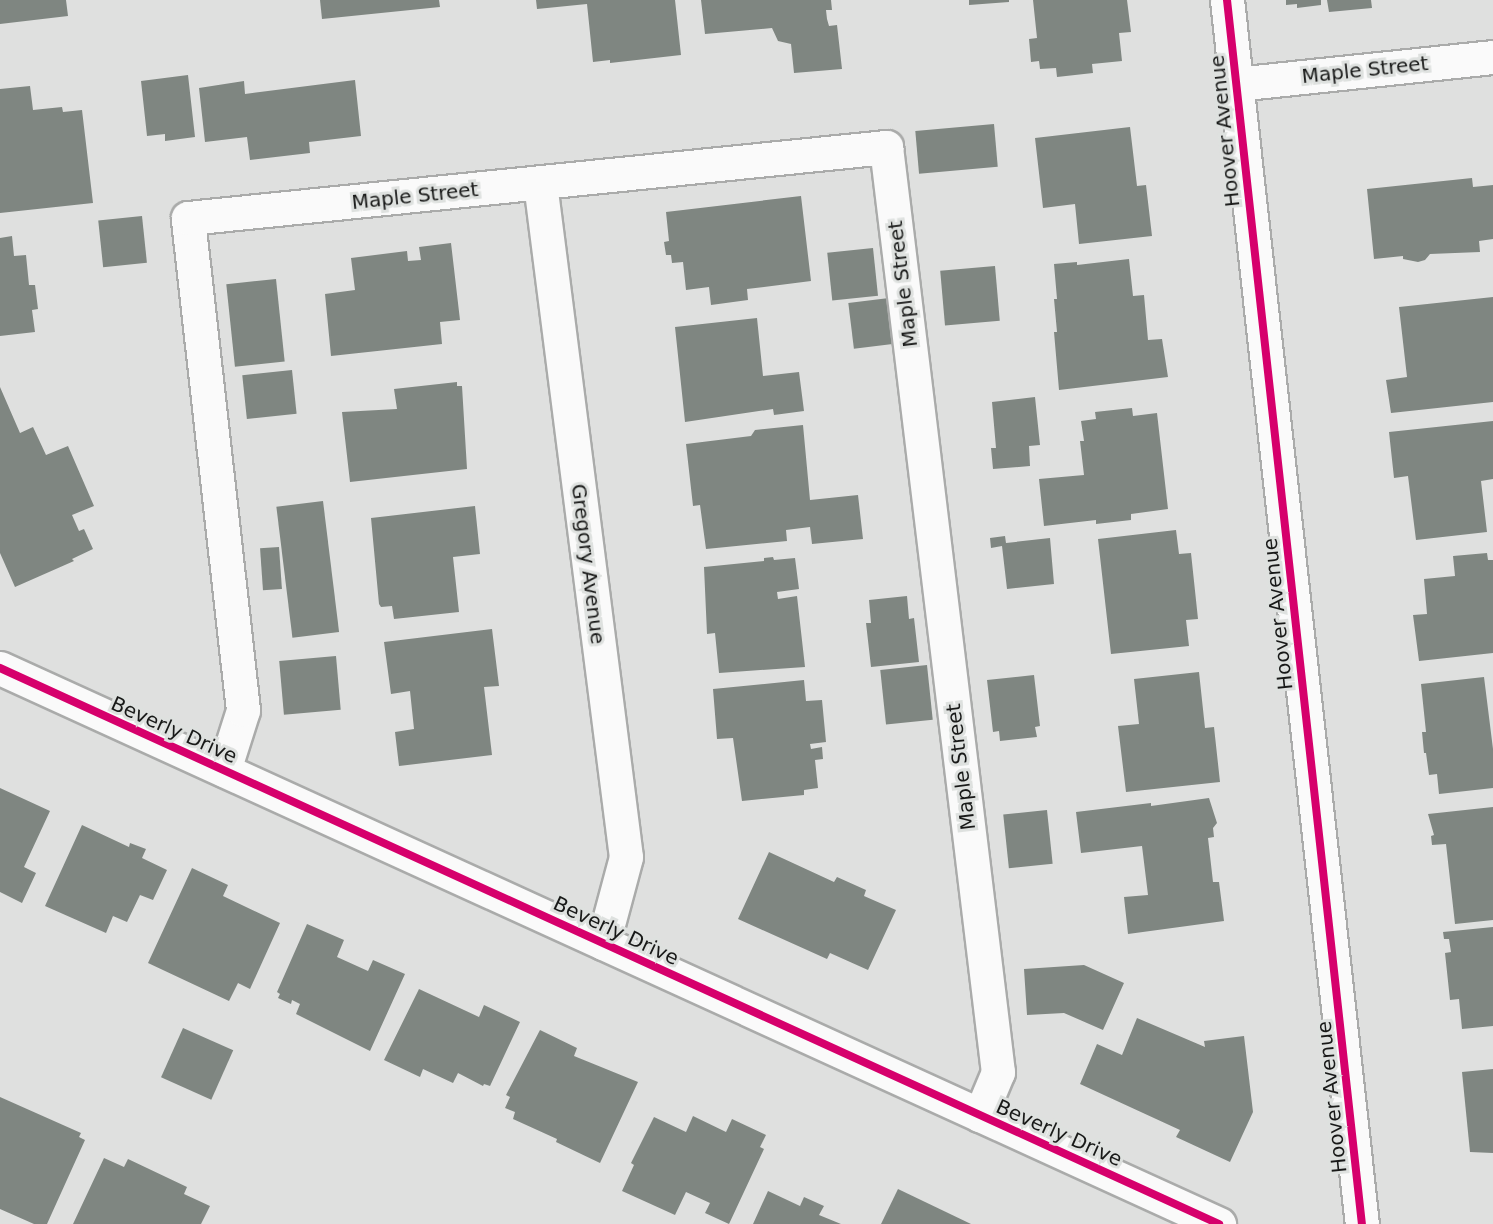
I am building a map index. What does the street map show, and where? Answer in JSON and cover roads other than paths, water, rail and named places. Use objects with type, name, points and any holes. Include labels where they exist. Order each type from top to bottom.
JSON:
[{"type":"street","name":"Hoover Avenue","points":[[1227,0],[1362,1224]]},
{"type":"street","name":"Maple Street","points":[[1236,84],[1493,57]]},
{"type":"street","name":"Maple Street","points":[[224,770],[243,710],[188,218],[886,147],[998,1072],[980,1115]]},
{"type":"street","name":"Gregory Avenue","points":[[540,183],[626,857],[603,943]]},
{"type":"street","name":"Beverly Drive","points":[[0,668],[1219,1224]]}]
